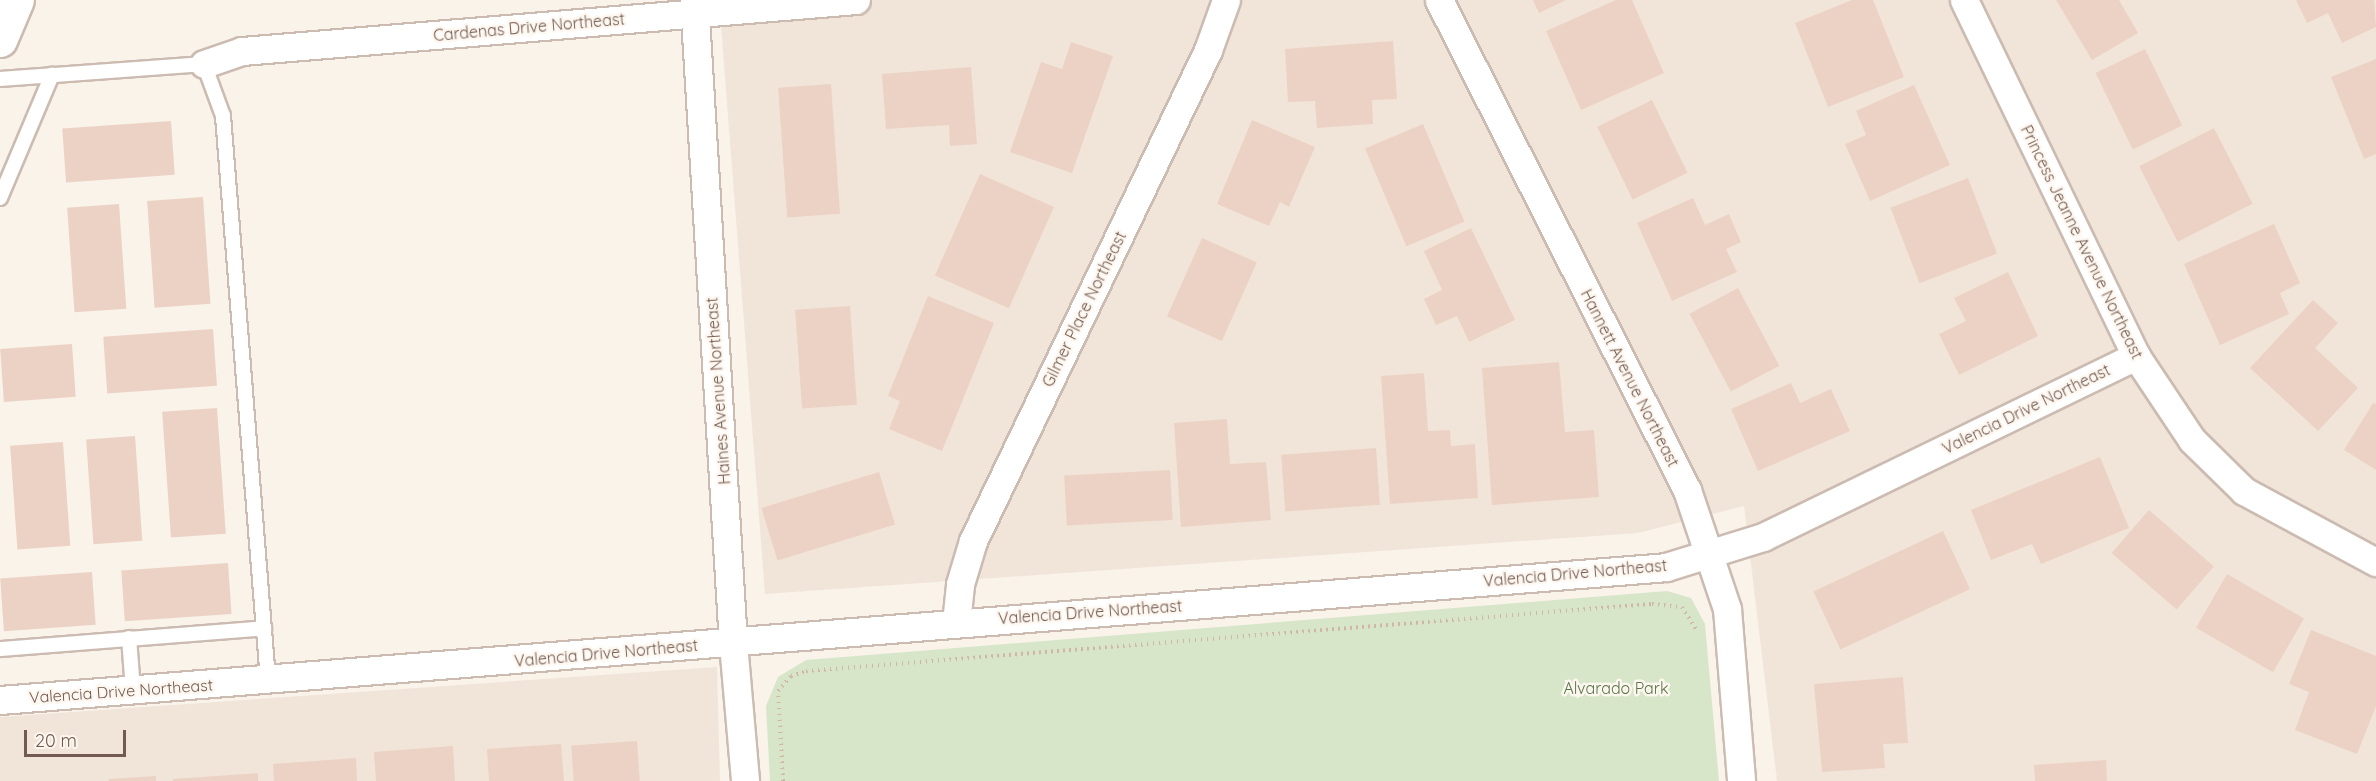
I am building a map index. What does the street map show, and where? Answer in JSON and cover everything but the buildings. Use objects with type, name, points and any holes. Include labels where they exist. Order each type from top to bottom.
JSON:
[{"type":"street","points":[[0,40],[17,0]]},
{"type":"street","name":"Cardenas Drive Northeast","points":[[204,64],[242,51],[694,7],[856,0]]},
{"type":"street","name":"Gilmer Place Northeast","points":[[956,622],[960,584],[973,541],[1208,50],[1226,0]]},
{"type":"street","name":"Hannett Avenue Northeast","points":[[1439,0],[1687,490],[1727,609],[1741,781]]},
{"type":"street","name":"Princess Jeanne Avenue Northeast","points":[[1964,0],[2136,356],[2192,440],[2244,490],[2376,562]]},
{"type":"street","name":"Haines Avenue Northeast","points":[[694,7],[733,643],[745,781]]},
{"type":"street","name":"Valencia Drive Northeast","points":[[0,700],[1666,567],[1763,537],[2136,356]]},
{"type":"lane","points":[[0,79],[204,64],[223,116],[268,680]]},
{"type":"lane","points":[[0,198],[52,75]]},
{"type":"lane","points":[[0,649],[264,628]]},
{"type":"lane","points":[[129,638],[133,690]]},
{"type":"path","points":[[783,781],[778,691],[791,676],[807,671],[1652,604],[1682,607]]},
{"type":"shaded area","points":[[719,0],[2376,0],[2376,781],[1777,781],[1744,506],[1638,533],[765,594]]},
{"type":"shaded area","points":[[717,667],[720,781],[0,781],[0,717]]},
{"type":"green space","name":"Alvarado Park","points":[[1667,591],[1691,598],[1705,624],[1719,781],[770,781],[766,706],[778,677],[806,660]]}]
